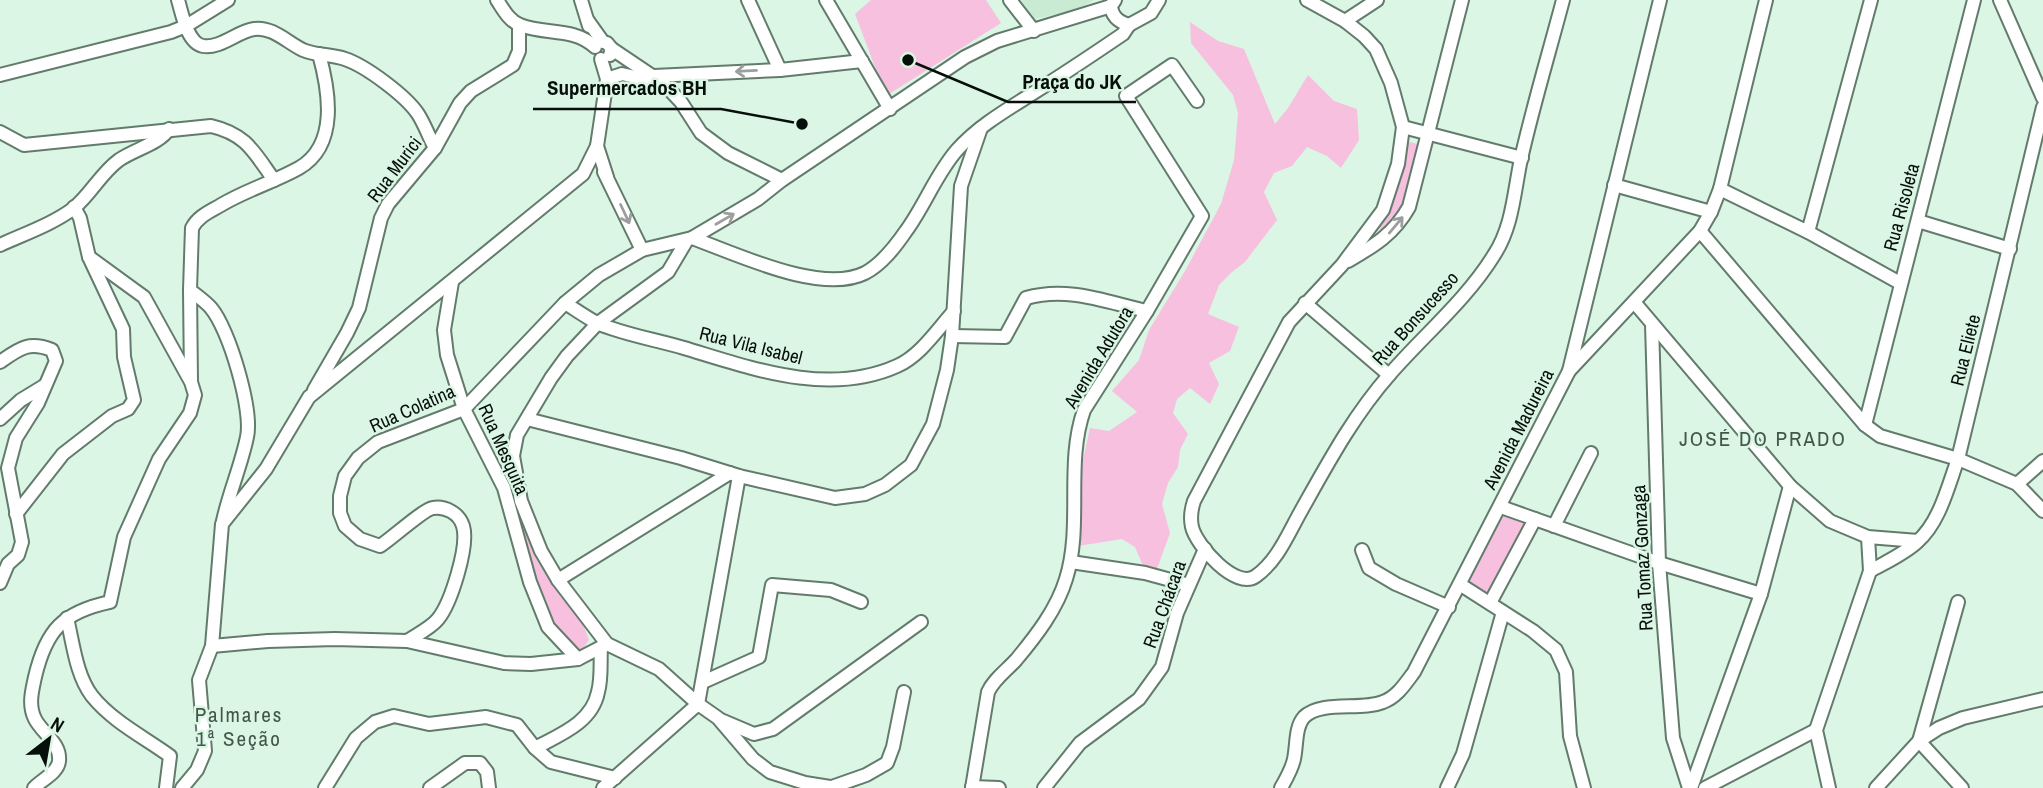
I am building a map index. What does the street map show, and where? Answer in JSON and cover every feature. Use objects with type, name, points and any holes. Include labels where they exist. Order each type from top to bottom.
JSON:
[{"type":"street","points":[[178,0],[186,26],[203,46],[255,29],[274,33],[294,46],[347,60],[386,84],[417,113],[435,148]]},
{"type":"street","points":[[0,75],[186,26],[228,0]]},
{"type":"street","points":[[497,0],[508,16],[519,25],[580,36],[659,80],[681,102],[701,133],[752,166],[782,180]]},
{"type":"street","points":[[581,0],[601,50],[607,79],[597,146],[583,174]]},
{"type":"street","points":[[748,0],[780,70]]},
{"type":"street","points":[[826,0],[890,109]]},
{"type":"street","points":[[1010,0],[1034,31]]},
{"type":"street","points":[[1307,0],[1345,21],[1376,49],[1391,83],[1403,127],[1398,164],[1383,210],[1342,265]]},
{"type":"street","points":[[1345,21],[1377,0]]},
{"type":"street","points":[[1342,265],[1384,240],[1400,223],[1409,207],[1462,0]]},
{"type":"street","name":"Rua Bonsucesso","points":[[1205,549],[1235,577],[1253,578],[1270,564],[1345,432],[1389,375],[1477,279],[1496,253],[1509,223],[1522,158],[1563,0]]},
{"type":"street","points":[[1569,371],[1660,0]]},
{"type":"street","name":"Avenida Madureira","points":[[1281,788],[1294,761],[1301,720],[1310,712],[1323,708],[1384,702],[1400,691],[1414,673],[1569,371],[1700,231],[1720,189],[1766,0]]},
{"type":"street","points":[[1808,232],[1871,0]]},
{"type":"street","name":"Rua Risoleta","points":[[1865,425],[1975,0]]},
{"type":"street","points":[[2000,0],[2043,98]]},
{"type":"street","points":[[689,239],[806,278],[853,278],[867,272],[883,260],[907,231],[949,161],[981,128],[1123,34],[1129,25],[1151,13],[1162,1]]},
{"type":"street","points":[[921,622],[773,729],[754,734],[718,718],[659,669],[604,646],[541,551],[521,501],[513,456],[517,435],[567,356],[598,323],[668,272],[689,239],[758,199],[965,57],[997,41],[1113,3],[1117,19],[1129,25]]},
{"type":"street","name":"Rua Murici","points":[[222,524],[266,468],[347,333],[359,308],[381,218],[388,204],[435,148],[460,103],[471,91],[513,65],[519,51],[519,25]]},
{"type":"street","points":[[191,383],[191,239],[196,220],[229,200],[302,166],[313,156],[325,133],[328,93],[318,54]]},
{"type":"street","points":[[607,79],[622,74],[659,80],[862,61]]},
{"type":"street","name":"Avenida Adutora","points":[[972,787],[988,692],[1049,617],[1071,562],[1075,463],[1080,420],[1084,410],[1147,311],[1202,216],[1126,96],[1172,65],[1197,101]]},
{"type":"street","name":"Rua Eliete","points":[[1870,571],[1918,541],[1936,516],[1958,459],[2043,107]]},
{"type":"street","points":[[0,132],[24,145],[169,128],[211,126],[230,130],[246,141],[274,180]]},
{"type":"street","points":[[1403,127],[1522,158]]},
{"type":"street","points":[[0,244],[39,227],[74,207],[115,163],[134,149],[160,139],[169,128]]},
{"type":"street","points":[[527,419],[835,498],[865,494],[885,485],[911,465],[933,425],[947,370],[952,336],[961,186],[981,128]]},
{"type":"street","points":[[597,146],[607,177]]},
{"type":"street","points":[[752,166],[759,184],[758,199]]},
{"type":"street","points":[[309,397],[583,174],[597,170],[604,172],[642,250]]},
{"type":"street","points":[[1614,185],[1711,212]]},
{"type":"street","points":[[1720,189],[1808,232],[1900,284]]},
{"type":"street","points":[[16,514],[63,454],[112,416],[128,409],[134,400],[124,357],[123,330],[89,257],[80,218],[74,207]]},
{"type":"street","points":[[1918,221],[2010,248]]},
{"type":"street","points":[[1700,231],[1865,425],[1880,436],[1958,459],[2017,484],[2043,511]]},
{"type":"street","name":"Rua Colatina","points":[[407,641],[437,621],[450,600],[463,545],[463,526],[455,513],[443,508],[430,508],[380,546],[360,539],[345,526],[340,513],[340,496],[345,475],[358,458],[378,442],[464,409],[565,303],[599,275],[642,250],[689,239]]},
{"type":"street","points":[[34,788],[55,769],[59,761],[58,749],[35,719],[30,700],[39,659],[49,636],[67,618],[110,602],[124,537],[159,459],[190,413],[195,395],[144,297],[89,257]]},
{"type":"street","name":"Rua Chácara","points":[[1044,788],[1080,743],[1139,699],[1162,667],[1178,613],[1205,549],[1192,530],[1190,514],[1194,501],[1289,322],[1342,265]]},
{"type":"street","name":"Rua Mesquita","points":[[452,282],[444,330],[447,355],[464,409],[504,488],[530,582],[548,627],[578,659]]},
{"type":"street","points":[[182,788],[197,770],[205,751],[199,680],[212,646],[222,524],[227,499],[248,435],[247,414],[234,353],[212,308],[190,290]]},
{"type":"street","points":[[952,336],[1005,337],[1026,298],[1045,293],[1063,292],[1147,311]]},
{"type":"street","points":[[1634,302],[1790,486],[1830,521],[1868,537],[1918,541]]},
{"type":"street","name":"Rua Vila Isabel","points":[[565,303],[598,323],[761,371],[828,380],[860,378],[899,365],[917,352],[954,311]]},
{"type":"street","points":[[1305,303],[1389,375]]},
{"type":"street","name":"Rua Tomaz Gonzaga","points":[[1651,324],[1659,563],[1673,738],[1690,788]]},
{"type":"street","points":[[0,362],[25,346],[37,344],[52,350],[56,361],[38,403],[16,438],[8,468],[22,542],[18,555],[8,565],[0,583]]},
{"type":"street","points":[[0,419],[21,400],[44,386]]},
{"type":"street","points":[[1554,526],[1591,453]]},
{"type":"street","points":[[2017,484],[2043,461]]},
{"type":"street","points":[[558,580],[735,474]]},
{"type":"street","points":[[603,788],[698,704],[735,474]]},
{"type":"street","points":[[1690,788],[1761,594],[1790,486]]},
{"type":"street","points":[[1501,507],[1659,563],[1761,594]]},
{"type":"street","points":[[1490,603],[1535,519]]},
{"type":"street","points":[[1829,788],[1816,730],[1870,571],[1868,537]]},
{"type":"street","points":[[1363,550],[1369,568],[1396,584],[1449,607]]},
{"type":"street","points":[[1071,562],[1145,573],[1189,585]]},
{"type":"street","points":[[1461,584],[1556,650],[1566,672],[1570,736],[1584,788]]},
{"type":"street","points":[[703,682],[759,657],[772,585],[831,590],[862,603]]},
{"type":"street","points":[[1919,741],[1958,602]]},
{"type":"street","points":[[1447,788],[1463,754],[1503,612]]},
{"type":"street","points":[[67,618],[78,666],[91,695],[118,721],[170,756],[166,788]]},
{"type":"street","points":[[212,646],[268,641],[407,641],[504,663],[531,664],[578,659],[604,646]]},
{"type":"street","points":[[535,748],[574,728],[588,712],[598,693],[604,646]]},
{"type":"street","points":[[718,718],[753,759],[770,772],[830,788],[866,775],[887,763],[894,747],[904,692]]},
{"type":"street","points":[[1877,788],[1919,741],[1939,728],[1963,718],[2043,699]]},
{"type":"street","points":[[325,788],[356,738],[375,722],[394,716],[429,724],[486,717],[517,725],[535,748],[551,762],[615,778]]},
{"type":"street","points":[[1705,788],[1816,730]]},
{"type":"street","points":[[1919,741],[1962,788]]},
{"type":"street","points":[[430,788],[465,763],[480,763],[488,772],[489,788]]},
{"type":"street","points":[[972,787],[999,788]]},
{"type":"shaded area","points":[[871,0],[986,0],[1001,23],[886,96],[855,14]]},
{"type":"shaded area","points":[[1021,0],[1094,0],[1080,9],[1035,19]]},
{"type":"shaded area","points":[[1190,22],[1218,41],[1244,49],[1275,124],[1308,75],[1334,101],[1357,109],[1359,140],[1341,168],[1327,156],[1307,147],[1292,166],[1274,173],[1264,192],[1277,220],[1245,262],[1219,285],[1208,314],[1239,327],[1230,351],[1209,363],[1219,384],[1210,404],[1190,388],[1177,399],[1173,413],[1188,434],[1180,450],[1178,467],[1168,483],[1162,504],[1170,533],[1157,569],[1143,566],[1135,547],[1122,539],[1078,546],[1080,473],[1090,428],[1109,431],[1137,412],[1112,391],[1139,360],[1149,330],[1221,204],[1234,160],[1238,113],[1233,95],[1191,43]]},
{"type":"shaded area","points":[[1402,140],[1422,145],[1413,178],[1393,224],[1379,230],[1397,190]]},
{"type":"shaded area","points":[[516,488],[525,529],[536,558],[574,611],[589,640],[581,651],[575,650],[561,637],[543,611],[509,491]]},
{"type":"shaded area","points":[[1503,509],[1533,519],[1489,600],[1463,584]]},
{"type":"place","name":"Praça do JK","points":[[908,60]]},
{"type":"place","name":"Supermercados BH","points":[[802,124]]},
{"type":"district","name":"JOSÉ DO PRADO","points":[[1763,438]]},
{"type":"district","name":"Palmares 1ª Seção","points":[[239,726]]}]
